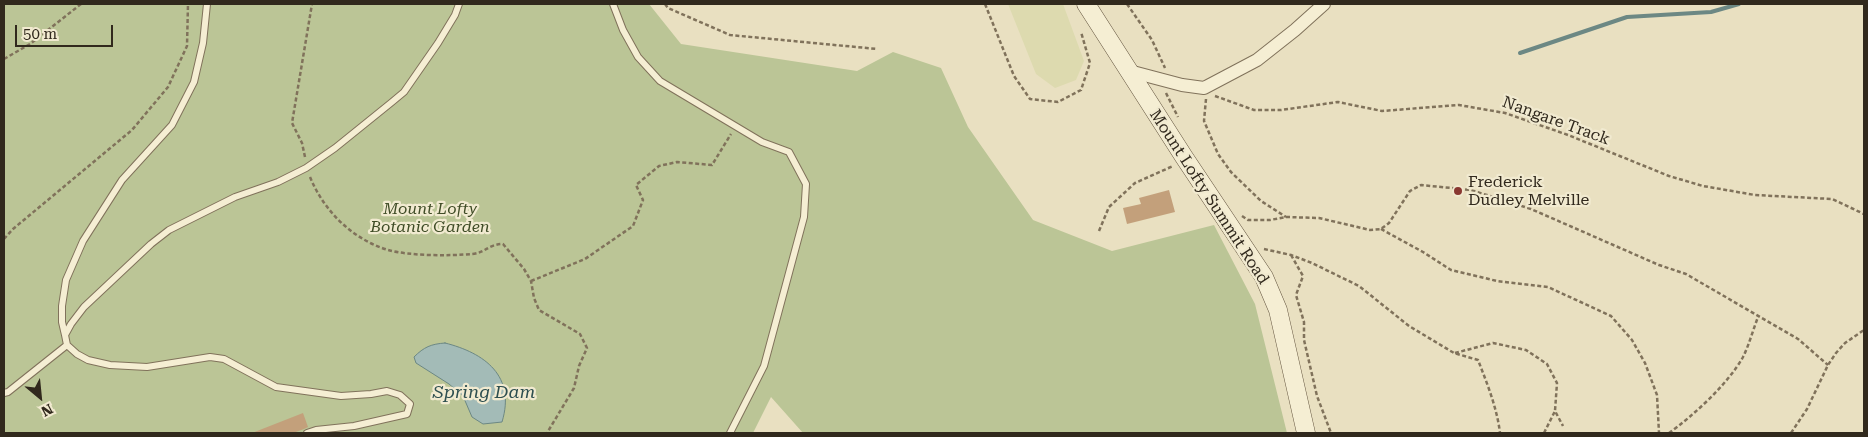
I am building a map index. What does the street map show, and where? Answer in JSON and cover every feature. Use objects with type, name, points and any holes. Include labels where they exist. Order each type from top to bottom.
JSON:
[{"type":"main road","name":"Mount Lofty Summit Road","points":[[1086,4],[1264,277],[1278,310],[1306,433]]},
{"type":"street","points":[[1129,71],[1190,87],[1204,88],[1257,60],[1324,4]]},
{"type":"lane","points":[[207,4],[202,43],[194,82],[190,91],[172,125],[122,180],[83,241],[66,280],[62,322],[67,345],[77,354],[88,360],[127,367],[147,367],[210,357],[224,359],[276,386],[341,396],[387,391],[400,395],[410,404],[408,414],[354,426],[316,430],[307,433]]},
{"type":"lane","points":[[65,335],[84,307],[151,244],[169,230],[235,197],[278,182],[306,168],[335,148],[404,92],[438,43],[455,15],[459,4]]},
{"type":"lane","points":[[613,4],[623,30],[638,57],[660,81],[762,142],[789,152],[806,184],[804,216],[764,366],[730,433]]},
{"type":"lane","points":[[4,393],[8,392],[67,345]]},
{"type":"path","points":[[4,59],[30,44],[81,4]]},
{"type":"path","points":[[4,238],[12,229],[132,130],[168,88],[187,46],[188,4]]},
{"type":"path","points":[[312,4],[292,123],[302,143],[306,168],[313,184],[334,216],[348,229],[370,242],[389,250],[423,254],[481,253],[493,244],[503,244],[524,269],[531,282],[534,298],[539,310],[580,334],[586,348],[579,366],[574,388],[547,433]]},
{"type":"path","points":[[665,4],[668,8],[730,35],[877,49]]},
{"type":"path","points":[[985,4],[1014,76],[1030,99],[1058,102],[1081,90],[1090,63],[1081,32]]},
{"type":"path","points":[[1127,4],[1152,40],[1171,82],[1166,89],[1166,96],[1178,119]]},
{"type":"path","points":[[1206,92],[1204,122],[1218,154],[1231,172],[1261,201],[1286,218]]},
{"type":"path","name":"Nangare Track","points":[[1214,95],[1254,110],[1281,110],[1338,102],[1382,111],[1459,105],[1505,113],[1568,135],[1670,176],[1703,186],[1755,195],[1832,199],[1864,214]]},
{"type":"path","points":[[531,282],[585,259],[633,226],[643,200],[636,185],[659,166],[677,162],[712,165],[736,126]]},
{"type":"path","points":[[1099,231],[1109,208],[1135,183],[1171,167],[1184,157]]},
{"type":"path","points":[[1241,215],[1248,220],[1319,218],[1370,230],[1381,229],[1389,223],[1410,191],[1421,185],[1471,190],[1531,209],[1659,265],[1686,274],[1798,339],[1828,365]]},
{"type":"path","points":[[1381,229],[1451,270],[1497,281],[1548,287],[1611,316],[1632,340],[1645,364],[1657,396],[1659,433]]},
{"type":"path","points":[[1243,244],[1291,255],[1359,286],[1409,326],[1454,353],[1478,360],[1489,389],[1500,433]]},
{"type":"path","points":[[1291,255],[1303,276],[1296,295],[1304,322],[1304,340],[1317,396],[1331,433]]},
{"type":"path","points":[[1670,433],[1728,380],[1743,356],[1758,317]]},
{"type":"path","points":[[1792,433],[1807,409],[1828,365],[1845,343],[1864,330]]},
{"type":"path","points":[[1454,353],[1493,344],[1526,350],[1547,364],[1557,383],[1555,411],[1544,433]]},
{"type":"path","points":[[1555,411],[1563,426]]},
{"type":"shaded area","points":[[1008,4],[1063,4],[1084,61],[1076,80],[1055,88],[1036,74]]},
{"type":"green space","name":"Mount Lofty Botanic Garden","points":[[4,4],[649,4],[681,44],[857,71],[893,52],[941,68],[968,127],[1033,220],[1112,251],[1214,225],[1255,304],[1287,433],[803,433],[771,397],[753,433],[4,433]]},
{"type":"water","name":"Spring Dam","points":[[445,343],[473,353],[494,369],[501,379],[505,392],[502,422],[483,424],[472,417],[463,396],[449,384],[416,363],[414,357],[421,351],[432,345]]},
{"type":"building","points":[[1169,190],[1175,212],[1127,224],[1123,208],[1141,204],[1139,198]]},
{"type":"building","points":[[303,413],[308,427],[304,429],[293,433],[252,433]]},
{"type":"waterway","points":[[1520,53],[1627,17],[1711,12],[1739,4]]},
{"type":"place","name":"Frederick Dudley Melville","points":[[1458,191]]}]
